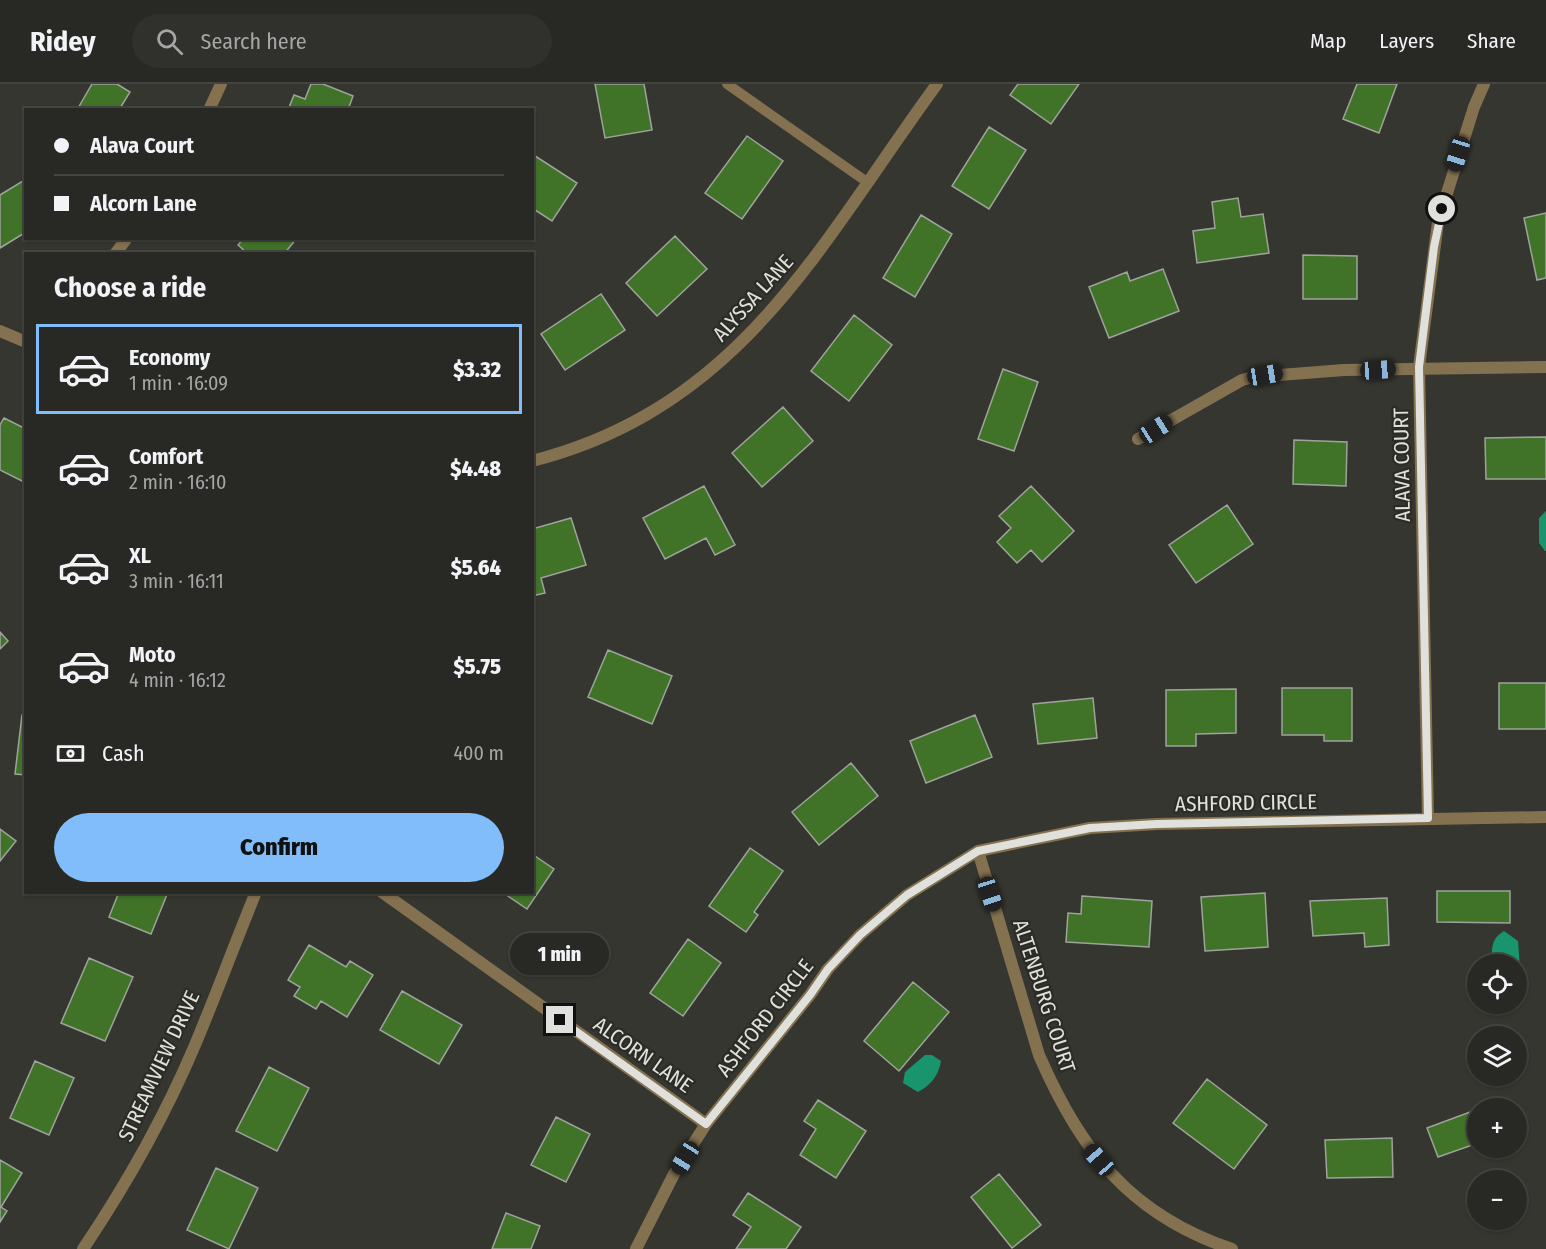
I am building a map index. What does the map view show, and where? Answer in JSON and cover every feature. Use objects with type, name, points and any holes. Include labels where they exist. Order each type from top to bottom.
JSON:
[{"type":"street","points":[[210,108],[221,84]]},
{"type":"street","name":"ALYSSA LANE","points":[[534,460],[568,452],[638,421],[699,382],[739,346],[802,274],[937,84]]},
{"type":"street","name":"ALAVA COURT","points":[[1428,818],[1419,367],[1438,222],[1473,107],[1484,84]]},
{"type":"street","points":[[0,331],[24,341]]},
{"type":"street","points":[[1138,439],[1242,380],[1277,373],[1419,367],[1546,367]]},
{"type":"street","name":"ASHFORD CIRCLE","points":[[636,1249],[674,1174],[706,1124],[810,995],[828,969],[860,935],[907,895],[978,851],[1090,828],[1157,824],[1546,817]]},
{"type":"street","name":"ALTENBURG COURT","points":[[978,851],[1039,1054],[1079,1135],[1111,1174],[1163,1218],[1232,1249]]},
{"type":"street","name":"STREAMVIEW DRIVE","points":[[83,1249],[121,1190],[174,1091],[195,1045],[255,894]]},
{"type":"street","name":"ALCORN LANE","points":[[385,894],[706,1124]]},
{"type":"lane","points":[[727,84],[867,182]]},
{"type":"shaded area","points":[[1546,511],[1545,551],[1539,543],[1539,518]]},
{"type":"shaded area","points":[[1504,931],[1518,941],[1519,954],[1492,954],[1494,941]]},
{"type":"shaded area","points":[[925,1055],[932,1055],[941,1061],[934,1079],[918,1092],[903,1083],[905,1072]]},
{"type":"building","points":[[92,84],[117,84],[130,92],[120,108],[78,108]]},
{"type":"building","points":[[311,84],[323,84],[353,96],[349,108],[289,108],[294,95],[305,99]]},
{"type":"building","points":[[595,84],[644,84],[652,130],[605,138]]},
{"type":"building","points":[[1018,84],[1079,84],[1051,124],[1010,95]]},
{"type":"building","points":[[1357,84],[1397,84],[1379,133],[1343,119]]},
{"type":"building","points":[[989,127],[1026,150],[989,209],[952,186]]},
{"type":"building","points":[[747,136],[783,161],[742,219],[705,193]]},
{"type":"building","points":[[534,155],[577,183],[552,221],[534,209]]},
{"type":"building","points":[[24,180],[24,233],[0,248],[0,195]]},
{"type":"building","points":[[1238,198],[1241,217],[1263,214],[1269,253],[1197,263],[1193,231],[1215,228],[1212,202]]},
{"type":"building","points":[[1546,213],[1546,278],[1537,280],[1524,218]]},
{"type":"building","points":[[921,215],[952,234],[915,297],[883,278]]},
{"type":"building","points":[[675,236],[707,269],[657,316],[626,283]]},
{"type":"building","points":[[242,240],[295,240],[286,252],[246,252],[238,245]]},
{"type":"building","points":[[1303,255],[1357,256],[1357,299],[1303,299]]},
{"type":"building","points":[[1163,269],[1179,311],[1109,338],[1089,287],[1127,272],[1130,281]]},
{"type":"building","points":[[601,294],[625,330],[565,370],[541,334]]},
{"type":"building","points":[[854,315],[892,345],[849,401],[811,371]]},
{"type":"building","points":[[1003,369],[1038,382],[1014,451],[978,439]]},
{"type":"building","points":[[783,407],[813,441],[762,487],[732,453]]},
{"type":"building","points":[[4,418],[24,428],[24,482],[0,470],[0,425]]},
{"type":"building","points":[[1546,437],[1546,479],[1486,479],[1485,438]]},
{"type":"building","points":[[1294,440],[1347,442],[1346,486],[1293,484]]},
{"type":"building","points":[[704,486],[735,545],[715,555],[706,538],[665,559],[643,518]]},
{"type":"building","points":[[1031,486],[1074,531],[1042,562],[1031,550],[1017,563],[997,542],[1011,528],[999,516]]},
{"type":"building","points":[[1227,505],[1253,544],[1196,583],[1169,545]]},
{"type":"building","points":[[571,518],[586,565],[541,578],[545,593],[534,596],[534,528]]},
{"type":"building","points":[[0,632],[8,641],[0,649]]},
{"type":"building","points":[[608,650],[672,676],[652,724],[588,697]]},
{"type":"building","points":[[1499,683],[1546,683],[1546,729],[1499,729]]},
{"type":"building","points":[[1282,688],[1352,688],[1352,741],[1324,741],[1324,735],[1282,735]]},
{"type":"building","points":[[1236,689],[1236,733],[1196,734],[1196,746],[1166,746],[1166,690]]},
{"type":"building","points":[[1093,698],[1097,738],[1038,744],[1033,704]]},
{"type":"building","points":[[22,715],[24,715],[24,775],[15,774]]},
{"type":"building","points":[[975,715],[992,757],[926,783],[910,741]]},
{"type":"building","points":[[851,763],[878,796],[819,845],[792,812]]},
{"type":"building","points":[[0,829],[16,841],[0,861]]},
{"type":"building","points":[[750,848],[783,871],[754,912],[758,915],[746,932],[709,906]]},
{"type":"building","points":[[534,855],[554,869],[527,909],[505,894],[534,894]]},
{"type":"building","points":[[1437,891],[1510,891],[1510,923],[1437,922]]},
{"type":"building","points":[[1265,893],[1268,947],[1205,951],[1201,897]]},
{"type":"building","points":[[118,894],[167,894],[151,934],[109,917]]},
{"type":"building","points":[[1082,896],[1152,901],[1149,947],[1066,942],[1068,913],[1081,914]]},
{"type":"building","points":[[1387,898],[1389,945],[1365,947],[1364,933],[1313,936],[1310,901]]},
{"type":"building","points":[[688,939],[721,963],[683,1016],[650,993]]},
{"type":"building","points":[[309,945],[346,967],[350,961],[373,975],[347,1017],[321,1001],[316,1009],[294,996],[300,987],[288,980]]},
{"type":"building","points":[[89,958],[133,977],[105,1041],[61,1023]]},
{"type":"building","points":[[913,982],[949,1012],[899,1071],[864,1041]]},
{"type":"building","points":[[402,991],[462,1025],[439,1064],[380,1030]]},
{"type":"building","points":[[35,1061],[74,1078],[49,1135],[10,1118]]},
{"type":"building","points":[[269,1067],[309,1088],[277,1151],[236,1131]]},
{"type":"building","points":[[1207,1079],[1267,1125],[1234,1169],[1173,1123]]},
{"type":"building","points":[[818,1100],[866,1131],[836,1178],[800,1155],[816,1129],[804,1121]]},
{"type":"building","points":[[1467,1113],[1467,1147],[1438,1157],[1427,1128]]},
{"type":"building","points":[[556,1117],[590,1134],[566,1182],[531,1165]]},
{"type":"building","points":[[1392,1138],[1393,1177],[1327,1178],[1325,1140]]},
{"type":"building","points":[[0,1160],[22,1173],[1,1207],[7,1211],[0,1222]]},
{"type":"building","points":[[216,1168],[258,1188],[229,1249],[187,1230]]},
{"type":"building","points":[[999,1174],[1041,1225],[1012,1248],[971,1197]]},
{"type":"building","points":[[748,1193],[801,1227],[786,1249],[736,1249],[751,1227],[733,1215]]},
{"type":"building","points":[[506,1213],[540,1226],[531,1249],[492,1249]]},
{"type":"route","points":[[560,1020],[706,1124],[810,995],[828,969],[860,935],[907,895],[942,871],[978,851],[1090,828],[1157,824],[1428,818],[1419,367],[1434,247],[1442,209]]}]
